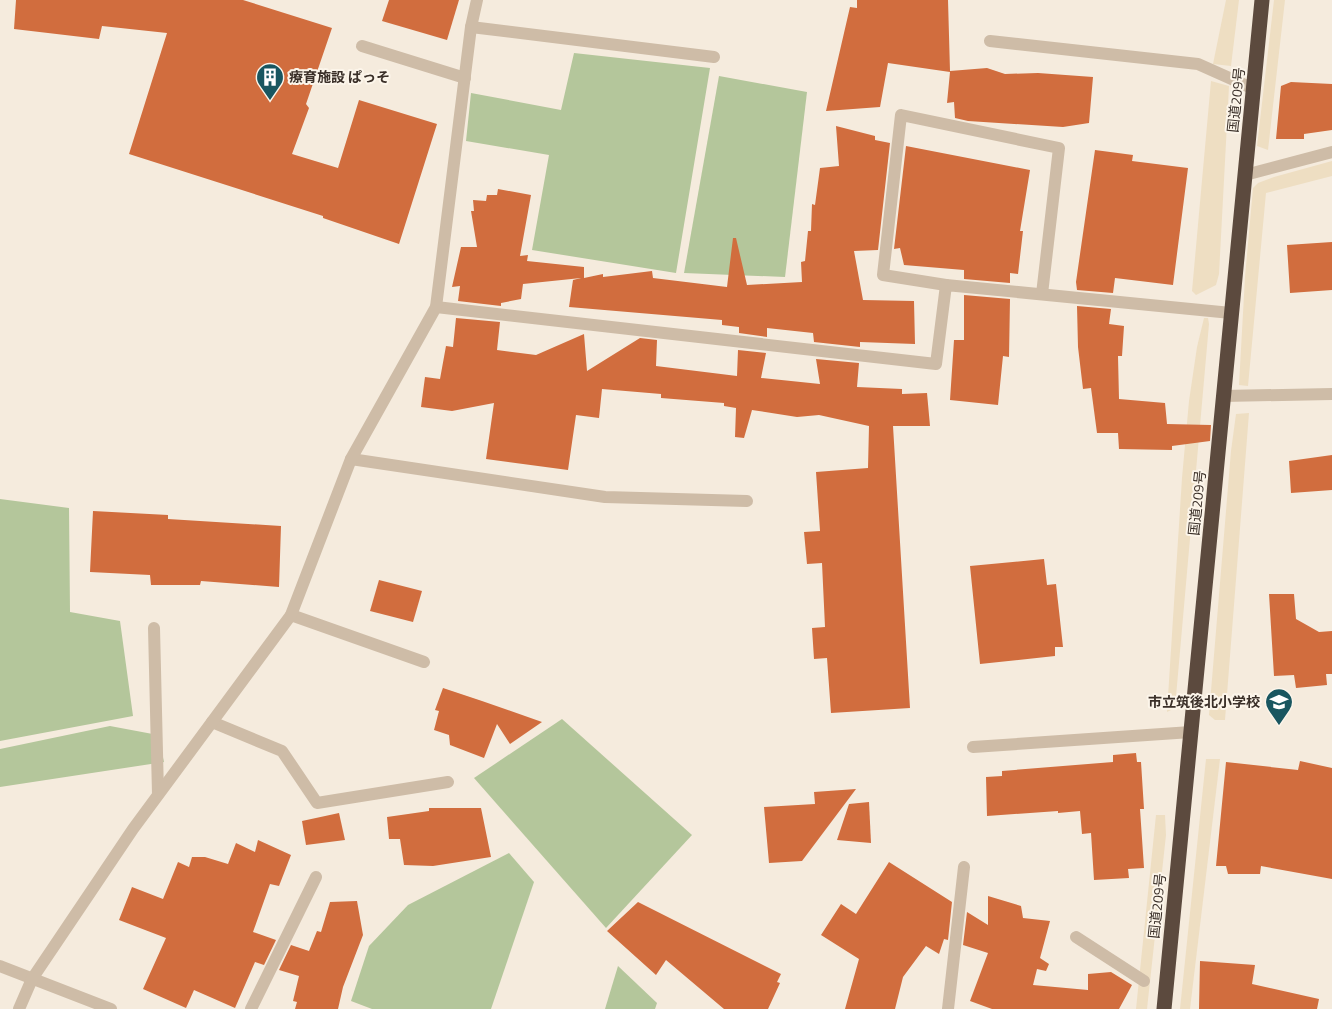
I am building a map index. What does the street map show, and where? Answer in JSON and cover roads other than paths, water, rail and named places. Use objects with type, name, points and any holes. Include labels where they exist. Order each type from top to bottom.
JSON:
[{"type":"highway","name":"国道209号","points":[[1164,1009],[1262,0]]},
{"type":"street","points":[[19,1009],[32,978],[158,794],[291,614],[351,460],[436,307],[470,27],[477,0]]},
{"type":"street","points":[[470,27],[714,57]]},
{"type":"street","points":[[990,41],[1198,64],[1254,89]]},
{"type":"street","points":[[362,46],[465,78]]},
{"type":"street","points":[[1042,294],[1059,148],[901,115],[883,275],[946,285],[1231,313]]},
{"type":"street","points":[[1245,175],[1332,152]]},
{"type":"street","points":[[436,307],[936,364],[946,285]]},
{"type":"street","points":[[1223,396],[1332,394]]},
{"type":"street","points":[[351,460],[605,497],[747,502]]},
{"type":"street","points":[[291,614],[424,662]]},
{"type":"street","points":[[154,628],[158,794]]},
{"type":"street","points":[[212,722],[282,750],[317,803],[448,782]]},
{"type":"street","points":[[973,747],[1191,732]]},
{"type":"street","points":[[948,1009],[964,867]]},
{"type":"street","points":[[250,1009],[316,877]]},
{"type":"street","points":[[1076,937],[1144,982]]},
{"type":"street","points":[[0,966],[111,1009]]},
{"type":"place","name":"療育施設 ぱっそ","points":[[270,101]]},
{"type":"place","name":"市立筑後北小学校","points":[[1279,726]]}]
